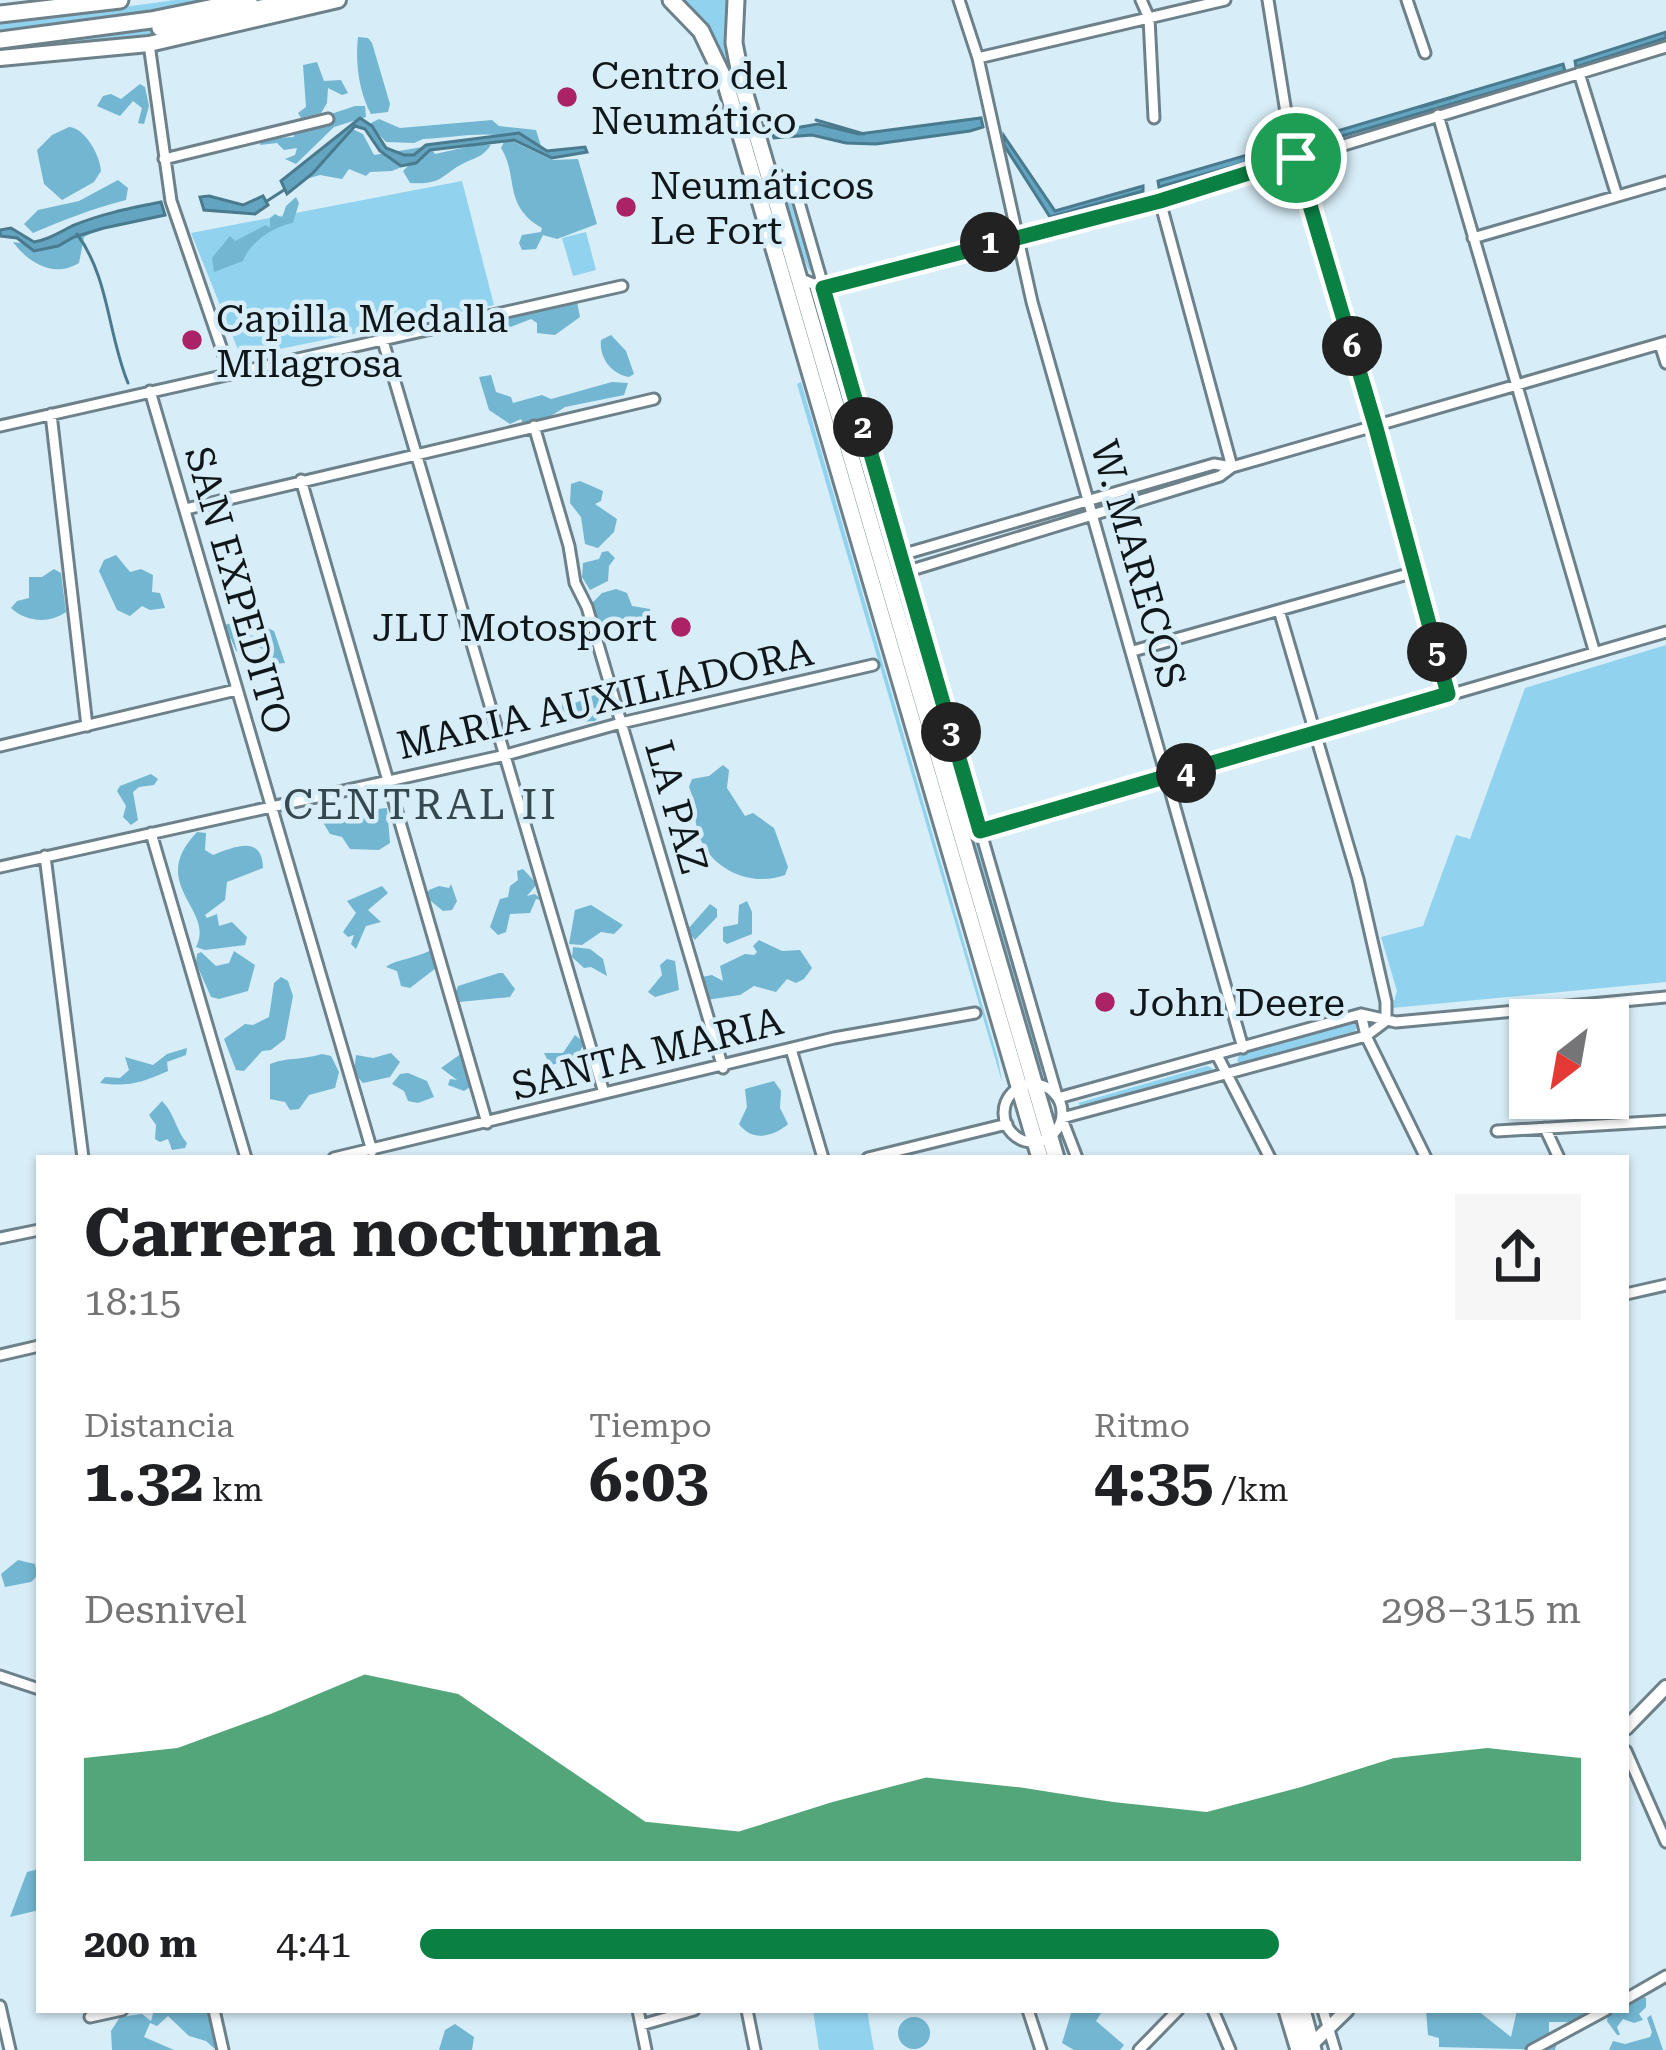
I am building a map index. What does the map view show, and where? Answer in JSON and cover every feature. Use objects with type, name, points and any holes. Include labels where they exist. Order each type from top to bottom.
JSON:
[{"type":"highway","points":[[48,10],[81,0]]},
{"type":"highway","points":[[0,14],[120,0]]},
{"type":"highway","points":[[86,31],[249,0]]},
{"type":"highway","points":[[0,40],[181,26],[302,0]]},
{"type":"highway","points":[[671,0],[701,31],[725,81],[1027,1086]]},
{"type":"highway","points":[[736,0],[737,62],[1041,1146]]},
{"type":"highway","points":[[1289,2013],[1308,2049]]},
{"type":"highway","points":[[1302,2013],[1308,2049]]},
{"type":"main road","points":[[0,58],[149,44],[338,0]]},
{"type":"street","name":"W. MARECOS","points":[[959,0],[978,58],[1015,236],[1243,1048]]},
{"type":"street","points":[[1142,0],[1149,18],[1154,118]]},
{"type":"street","points":[[978,58],[1225,0]]},
{"type":"street","points":[[1268,0],[1293,148],[1448,694]]},
{"type":"street","points":[[1407,0],[1425,53]]},
{"type":"street","points":[[149,44],[176,218],[230,373]]},
{"type":"street","points":[[797,278],[823,288],[1160,201],[1293,148],[1438,116],[1666,47]]},
{"type":"street","points":[[1579,73],[1617,196]]},
{"type":"street","points":[[1438,116],[1594,650]]},
{"type":"street","points":[[164,159],[328,119]]},
{"type":"street","points":[[766,168],[794,185],[1076,1155]]},
{"type":"street","points":[[1473,238],[1666,182]]},
{"type":"street","points":[[1160,201],[1232,467]]},
{"type":"street","points":[[0,426],[622,286]]},
{"type":"street","points":[[383,341],[604,1094]]},
{"type":"street","points":[[905,572],[1220,476],[1232,467],[1663,343],[1666,363]]},
{"type":"street","name":"SAN EXPEDITO","points":[[150,391],[372,1150]]},
{"type":"street","points":[[186,509],[654,399]]},
{"type":"street","points":[[51,414],[87,726]]},
{"type":"street","name":"LA PAZ","points":[[535,426],[569,546],[574,583],[587,607],[723,1068]]},
{"type":"street","points":[[901,555],[1214,464],[1232,467]]},
{"type":"street","points":[[301,480],[487,1123]]},
{"type":"street","points":[[976,534],[980,549]]},
{"type":"street","points":[[1133,651],[1415,572]]},
{"type":"street","points":[[1280,610],[1358,879],[1386,1002],[1386,1022]]},
{"type":"street","points":[[980,831],[1666,632]]},
{"type":"street","name":"MARIA AUXILIADORA","points":[[0,867],[506,754],[872,665]]},
{"type":"street","points":[[0,746],[236,690]]},
{"type":"street","points":[[151,833],[246,1155]]},
{"type":"street","points":[[45,856],[83,1155]]},
{"type":"street","points":[[1058,1097],[1361,1014],[1386,1022],[1666,997]]},
{"type":"street","name":"SANTA MARIA","points":[[348,1155],[791,1048],[975,1013]]},
{"type":"street","points":[[1361,1014],[1366,1036],[1425,1155]]},
{"type":"street","points":[[1058,1097],[1044,1086],[1027,1086],[1005,1105],[1006,1124],[1018,1138],[1041,1146],[1062,1119],[1366,1036],[1386,1022]]},
{"type":"street","points":[[791,1048],[822,1155]]},
{"type":"street","points":[[1217,1055],[1268,1155]]},
{"type":"street","points":[[1497,1131],[1666,1121]]},
{"type":"street","points":[[880,1155],[1006,1124]]},
{"type":"street","points":[[1545,1128],[1558,1155]]},
{"type":"street","points":[[0,1238],[36,1231]]},
{"type":"street","points":[[1629,1293],[1666,1285]]},
{"type":"street","points":[[0,1355],[36,1347]]},
{"type":"street","points":[[0,1676],[36,1688]]},
{"type":"street","points":[[1629,1725],[1666,1687]]},
{"type":"street","points":[[1629,1758],[1666,1842]]},
{"type":"street","points":[[1629,1997],[1666,1976]]},
{"type":"street","points":[[0,2006],[10,2050]]},
{"type":"street","points":[[90,2018],[110,2013]]},
{"type":"street","points":[[215,2013],[223,2050]]},
{"type":"street","points":[[639,2013],[646,2050]]},
{"type":"street","points":[[641,2024],[683,2013]]},
{"type":"street","points":[[748,2013],[755,2050]]},
{"type":"street","points":[[1029,2013],[1040,2050]]},
{"type":"street","points":[[1139,2050],[1175,2013]]},
{"type":"street","points":[[1214,2013],[1230,2050]]},
{"type":"street","points":[[1324,2013],[1335,2050]]},
{"type":"street","points":[[1308,2049],[1344,2013]]},
{"type":"street","points":[[1532,2050],[1600,2013]]},
{"type":"shaded area","points":[[175,0],[223,0],[123,20],[0,35],[0,24]]},
{"type":"shaded area","points":[[681,0],[729,0],[726,50],[738,101],[998,994],[728,70],[713,35]]},
{"type":"shaded area","points":[[193,26],[119,40],[0,54],[0,47]]},
{"type":"shaded area","points":[[1666,32],[1666,38],[1576,67],[1575,61]]},
{"type":"shaded area","points":[[358,37],[372,43],[390,104],[388,112],[371,114],[367,105],[359,77]]},
{"type":"shaded area","points":[[317,62],[324,81],[341,80],[348,93],[328,88],[321,113],[301,118],[298,113],[306,107],[303,65]]},
{"type":"shaded area","points":[[1563,64],[1565,71],[1301,148],[1300,142]]},
{"type":"shaded area","points":[[140,84],[149,106],[144,124],[138,123],[142,108],[133,101],[120,116],[97,106],[103,96],[121,99]]},
{"type":"shaded area","points":[[365,106],[366,117],[334,127],[296,164],[285,159],[295,155],[297,148],[260,145],[261,139],[294,137],[295,126]]},
{"type":"shaded area","points":[[360,118],[372,126],[386,148],[404,155],[414,155],[426,145],[519,133],[547,151],[585,147],[587,152],[552,158],[514,140],[430,150],[416,163],[401,166],[380,151],[365,129],[355,126],[287,194],[281,181]]},
{"type":"shaded area","points":[[981,118],[983,127],[970,131],[876,144],[812,135],[774,138],[772,132],[818,124],[859,134]]},
{"type":"shaded area","points":[[379,119],[400,128],[492,120],[499,126],[536,130],[542,149],[498,135],[386,142],[369,124]]},
{"type":"shaded area","points":[[69,127],[91,143],[101,171],[94,182],[62,200],[44,184],[37,150]]},
{"type":"shaded area","points":[[350,128],[363,134],[374,155],[429,146],[435,154],[491,145],[480,156],[429,182],[410,183],[403,171],[411,163],[366,176],[349,169],[342,179],[320,175],[299,181]]},
{"type":"shaded area","points":[[1004,136],[1055,211],[1143,186],[1143,191],[1050,217],[1004,145]]},
{"type":"shaded area","points":[[512,141],[553,160],[578,159],[597,224],[557,239],[543,235],[536,249],[522,250],[522,235],[542,228],[516,200],[501,148]]},
{"type":"shaded area","points":[[1285,144],[1287,151],[1159,187],[1158,181]]},
{"type":"shaded area","points":[[118,180],[128,188],[126,200],[33,233],[24,224],[38,210],[79,201]]},
{"type":"shaded area","points":[[462,181],[494,305],[241,357],[191,233]]},
{"type":"shaded area","points":[[782,182],[787,183],[810,272],[800,251]]},
{"type":"shaded area","points":[[263,196],[268,205],[255,214],[204,210],[200,197],[243,205]]},
{"type":"shaded area","points":[[296,197],[299,203],[293,223],[264,236],[243,261],[214,272],[212,258],[230,236],[235,241],[266,225],[270,228],[270,218],[275,214],[282,218]]},
{"type":"shaded area","points":[[161,202],[165,215],[104,228],[58,246],[34,251],[17,238],[0,236],[0,230],[11,228],[34,242],[94,218]]},
{"type":"shaded area","points":[[101,228],[84,237],[79,263],[61,269],[35,262],[13,242],[36,245]]},
{"type":"shaded area","points":[[586,232],[596,270],[573,276],[562,238]]},
{"type":"shaded area","points":[[812,287],[821,302],[1044,1072],[1038,1066]]},
{"type":"shaded area","points":[[566,293],[577,302],[580,317],[555,335],[537,333],[537,323],[531,319],[508,328],[482,325],[481,318],[520,303]]},
{"type":"shaded area","points":[[611,335],[626,351],[634,374],[629,377],[604,358],[601,340]]},
{"type":"shaded area","points":[[491,375],[496,392],[511,397],[513,403],[542,395],[551,399],[612,382],[628,383],[624,395],[565,407],[540,423],[524,426],[521,419],[510,424],[489,410],[479,377]]},
{"type":"shaded area","points":[[801,382],[998,1059],[1002,1082],[797,384]]},
{"type":"shaded area","points":[[580,481],[603,491],[595,504],[617,519],[614,532],[598,548],[585,544],[581,517],[570,503],[571,484]]},
{"type":"shaded area","points":[[608,551],[615,558],[608,581],[590,590],[582,577],[583,563]]},
{"type":"shaded area","points":[[116,555],[130,572],[141,569],[153,575],[152,592],[160,593],[165,608],[142,606],[130,616],[117,610],[99,571],[104,560]]},
{"type":"shaded area","points":[[54,569],[61,573],[66,612],[38,620],[11,608],[29,598],[29,577],[42,577]]},
{"type":"shaded area","points":[[616,589],[627,593],[632,606],[650,609],[651,617],[603,631],[591,604],[602,593]]},
{"type":"shaded area","points":[[239,622],[243,634],[260,637],[263,626],[274,631],[285,663],[275,664],[271,654],[255,645],[240,653],[231,639],[215,631],[217,626]]},
{"type":"shaded area","points":[[1666,645],[1666,982],[1392,1008],[1397,991],[1381,937],[1423,926],[1456,835],[1470,839],[1525,688]]},
{"type":"shaded area","points":[[597,694],[605,710],[595,721],[565,726],[563,699],[575,703]]},
{"type":"shaded area","points":[[723,765],[729,770],[727,788],[745,816],[753,813],[774,828],[788,867],[785,875],[759,879],[733,873],[704,847],[689,787],[692,779],[709,776]]},
{"type":"shaded area","points":[[151,774],[158,779],[154,785],[133,792],[138,820],[131,825],[123,817],[126,806],[117,791]]},
{"type":"shaded area","points":[[387,808],[390,843],[379,850],[350,849],[342,837],[330,834],[321,819],[325,814],[339,821]]},
{"type":"shaded area","points":[[197,832],[206,833],[205,850],[213,855],[246,846],[258,850],[261,857],[263,868],[227,882],[225,900],[205,915],[217,914],[219,926],[232,922],[247,937],[245,945],[196,947],[200,933],[178,867]]},
{"type":"shaded area","points":[[523,869],[537,884],[527,896],[535,894],[542,900],[536,899],[530,913],[510,914],[506,932],[498,935],[490,927],[500,899],[508,897],[510,886],[518,880],[517,871]]},
{"type":"shaded area","points":[[451,884],[457,901],[452,910],[443,911],[426,897],[429,890]]},
{"type":"shaded area","points":[[382,886],[388,893],[368,910],[381,922],[366,926],[356,949],[351,944],[354,935],[343,932],[356,913],[347,901]]},
{"type":"shaded area","points":[[747,901],[752,934],[727,944],[723,927],[738,924],[739,905]]},
{"type":"shaded area","points":[[710,904],[717,909],[717,917],[695,940],[687,930]]},
{"type":"shaded area","points":[[591,905],[623,925],[614,934],[601,932],[582,945],[569,944],[575,910]]},
{"type":"shaded area","points":[[759,940],[782,951],[800,950],[812,968],[796,983],[787,979],[776,992],[754,986],[740,995],[706,1000],[702,977],[712,975],[723,981],[720,966],[745,954],[754,955],[753,946]]},
{"type":"shaded area","points":[[573,947],[590,949],[603,959],[607,976],[584,968],[572,957]]},
{"type":"shaded area","points":[[431,950],[436,968],[410,988],[401,986],[397,971],[386,967],[394,963]]},
{"type":"shaded area","points":[[234,951],[255,965],[248,991],[211,997],[196,963],[197,954],[201,952],[216,966],[229,963]]},
{"type":"shaded area","points":[[667,959],[675,961],[679,990],[655,997],[648,992],[662,975],[660,965]]},
{"type":"shaded area","points":[[499,973],[515,989],[510,997],[459,1002],[458,986]]},
{"type":"shaded area","points":[[281,977],[288,981],[293,996],[285,1039],[262,1051],[244,1071],[236,1070],[224,1039],[245,1024],[269,1017],[274,983]]},
{"type":"shaded area","points":[[1358,1024],[1355,1031],[1237,1061],[1239,1055]]},
{"type":"shaded area","points":[[575,1035],[585,1043],[576,1057],[543,1068],[548,1061],[544,1053],[563,1053]]},
{"type":"shaded area","points":[[187,1048],[186,1055],[167,1062],[168,1071],[127,1084],[100,1083],[105,1077],[120,1078],[129,1070],[125,1057],[153,1065]]},
{"type":"shaded area","points":[[391,1053],[400,1062],[390,1077],[363,1083],[354,1073],[356,1055],[373,1058]]},
{"type":"shaded area","points":[[462,1053],[470,1087],[464,1091],[448,1085],[450,1079],[457,1080],[441,1068]]},
{"type":"shaded area","points":[[331,1056],[339,1072],[335,1088],[309,1095],[299,1109],[290,1110],[285,1102],[270,1099],[270,1064]]},
{"type":"shaded area","points":[[1212,1068],[1209,1074],[1083,1108],[1078,1103]]},
{"type":"shaded area","points":[[400,1074],[427,1081],[434,1097],[408,1101],[404,1091],[392,1084]]},
{"type":"shaded area","points":[[774,1081],[788,1124],[769,1134],[744,1130],[739,1124],[747,1107],[745,1089]]},
{"type":"shaded area","points":[[162,1101],[187,1143],[185,1148],[172,1150],[168,1139],[155,1139],[156,1125],[149,1115]]},
{"type":"shaded area","points":[[18,1560],[35,1564],[36,1577],[31,1582],[5,1587],[1,1574]]},
{"type":"shaded area","points":[[36,1870],[36,1911],[10,1917],[27,1872]]},
{"type":"shaded area","points":[[1635,1993],[1646,1998],[1646,2007],[1639,2014],[1643,2020],[1623,2019],[1617,2035],[1607,2021],[1608,2013],[1629,2013],[1629,1996]]},
{"type":"shaded area","points":[[153,2013],[210,2013],[215,2030],[227,2043],[225,2050],[189,2036],[168,2016],[157,2026],[150,2023],[144,2037],[174,2050],[112,2050],[111,2031],[120,2017],[142,2014],[151,2021]]},
{"type":"shaded area","points":[[813,2013],[868,2013],[874,2050],[819,2050]]},
{"type":"shaded area","points":[[1071,2013],[1101,2013],[1096,2021],[1124,2045],[1120,2050],[1074,2050],[1062,2043]]},
{"type":"shaded area","points":[[1426,2013],[1481,2013],[1511,2037],[1516,2013],[1590,2013],[1584,2022],[1549,2022],[1549,2033],[1558,2039],[1555,2050],[1439,2047],[1439,2038],[1428,2035]]},
{"type":"shaded area","points":[[1651,2015],[1663,2050],[1609,2050],[1613,2041],[1625,2044],[1650,2037],[1647,2018]]},
{"type":"shaded area","points":[[914,2017],[925,2022],[930,2033],[925,2044],[914,2049],[903,2044],[898,2033],[903,2022]]},
{"type":"shaded area","points":[[455,2024],[474,2037],[472,2050],[439,2050],[445,2030]]},
{"type":"waterway","points":[[1420,107],[1457,96]]},
{"type":"waterway","points":[[816,120],[864,134]]},
{"type":"waterway","points":[[267,201],[284,190]]},
{"type":"waterway","points":[[77,234],[96,269],[128,383]]},
{"type":"waterway","points":[[911,623],[930,689]]},
{"type":"place","name":"Centro del Neumático","points":[[567,97]]},
{"type":"place","name":"Neumáticos Le Fort","points":[[626,207]]},
{"type":"place","name":"Capilla Medalla MIlagrosa","points":[[192,340]]},
{"type":"place","name":"JLU Motosport","points":[[681,627]]},
{"type":"place","name":"John Deere","points":[[1105,1002]]},
{"type":"district","name":"CENTRAL II","points":[[421,804]]},
{"type":"route","points":[[1296,158],[1448,694],[980,831],[823,288],[1160,201],[1296,158]]}]
